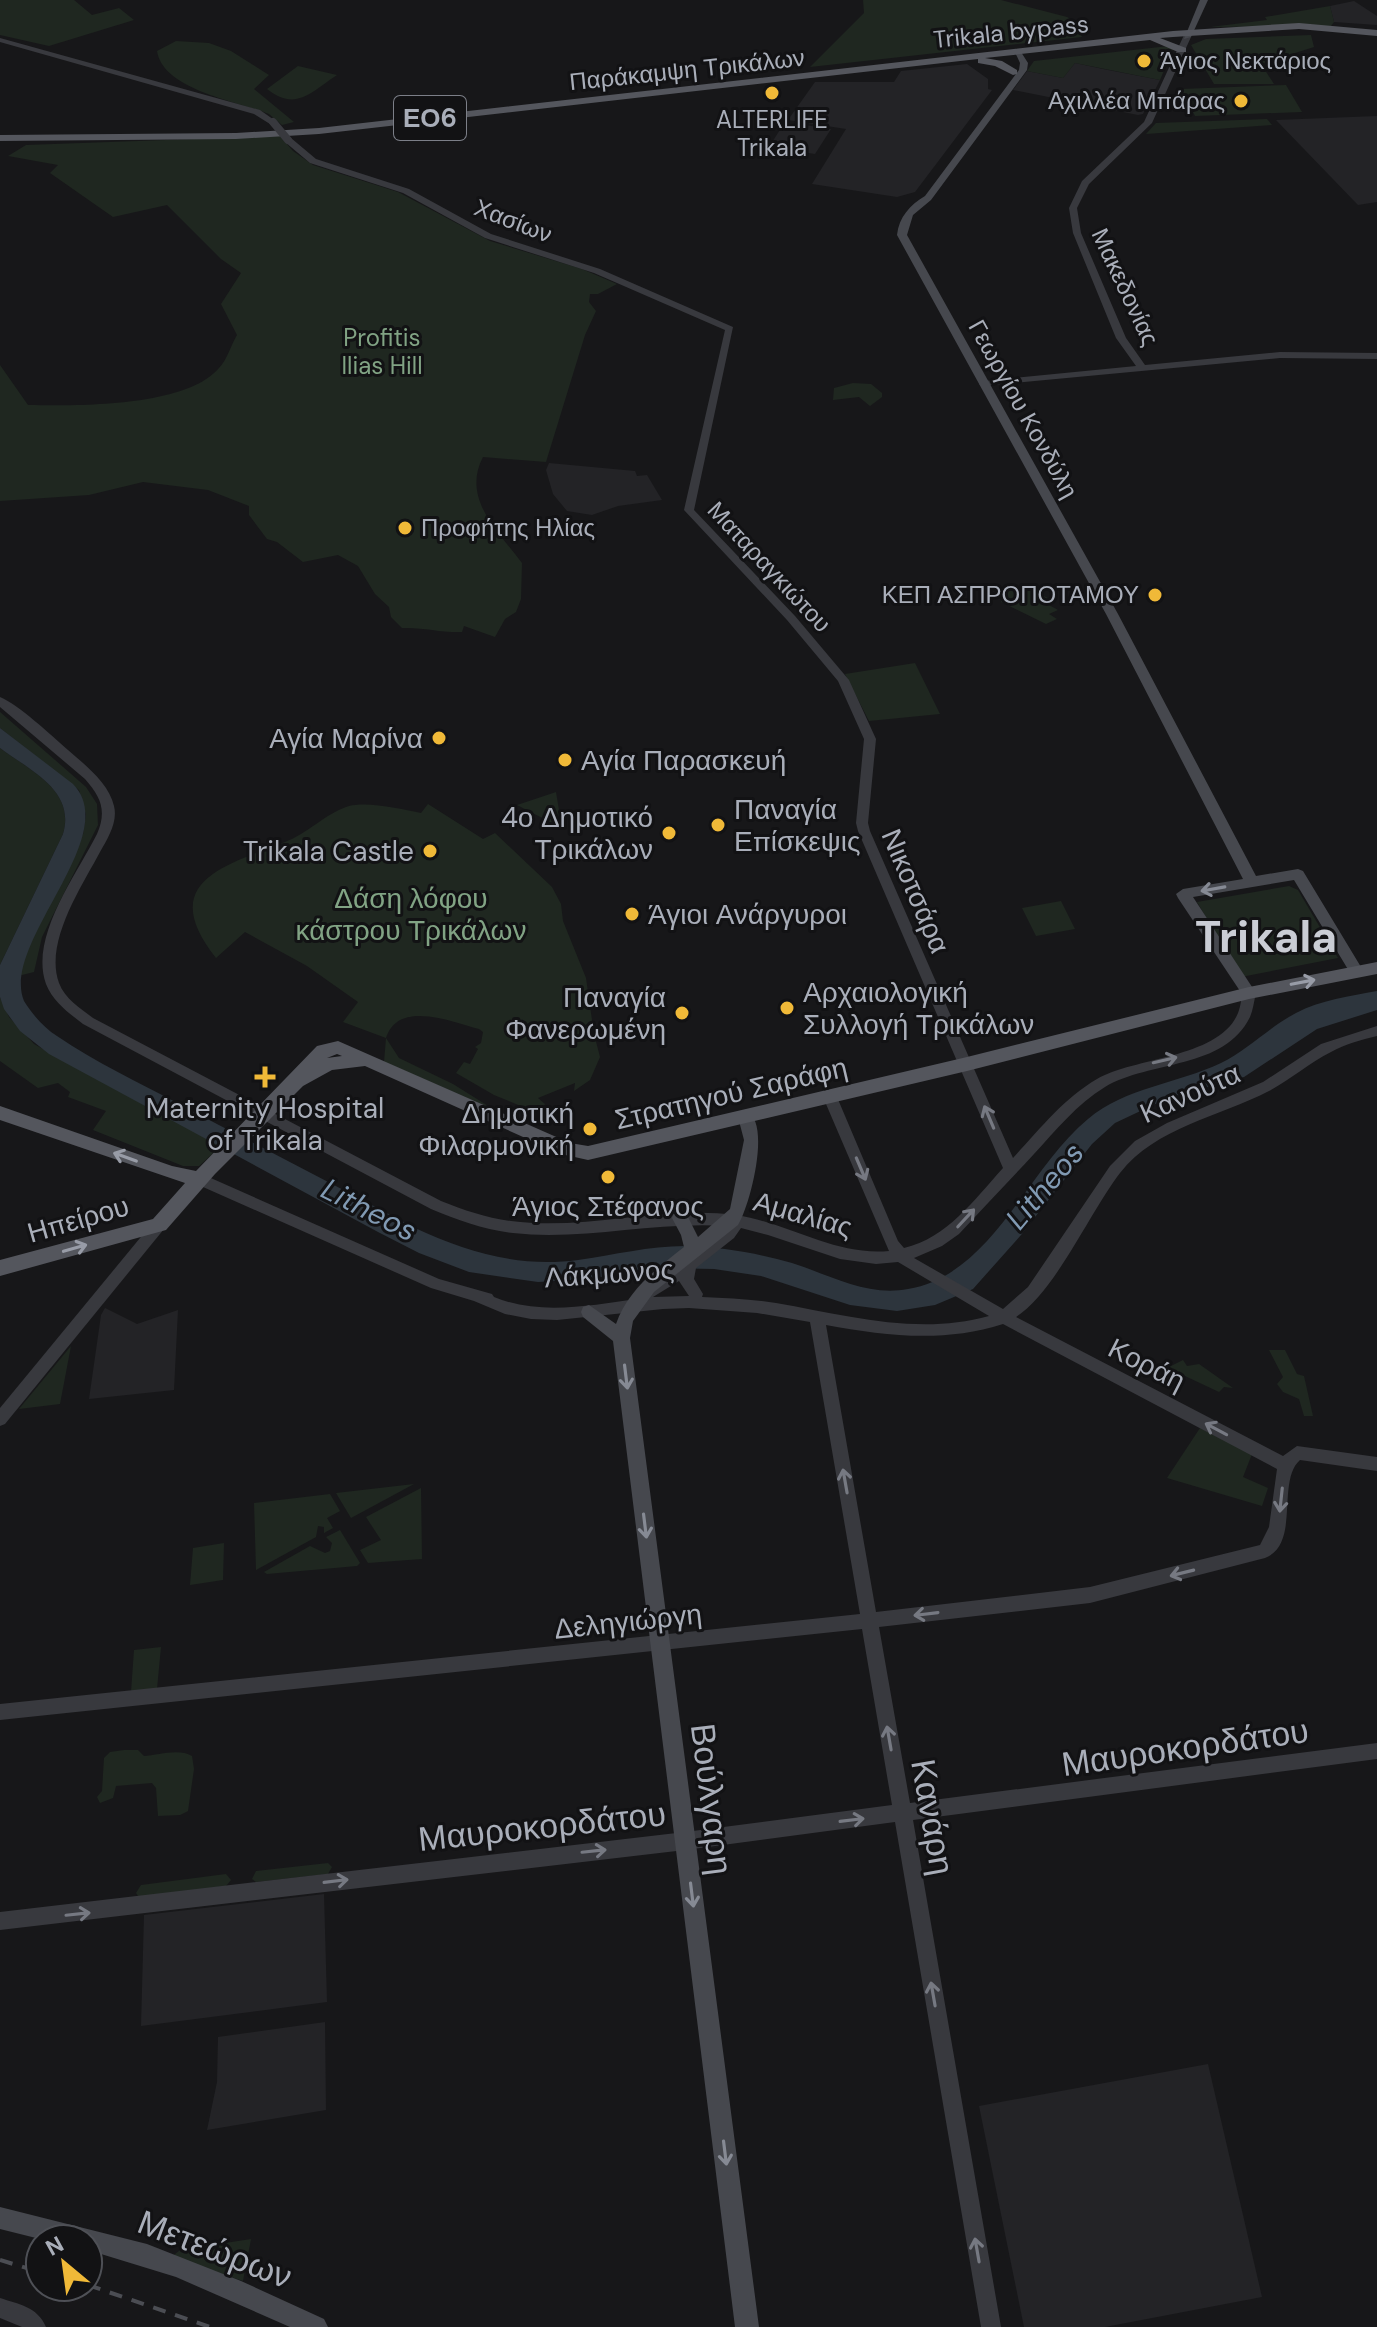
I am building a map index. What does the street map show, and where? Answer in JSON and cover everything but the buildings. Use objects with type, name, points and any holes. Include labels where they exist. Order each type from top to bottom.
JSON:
[{"type":"main road","points":[[1189,39],[1204,0]]},
{"type":"main road","points":[[1200,15],[1208,26],[1231,29]]},
{"type":"main road","name":"Trikala bypass","points":[[859,71],[1189,39],[1231,29],[1299,26],[1360,32]]},
{"type":"main road","name":"ΕΟ6","points":[[1189,39],[1283,31],[1377,33]]},
{"type":"main road","name":"Παράκαμψη Τρικάλων","points":[[0,138],[297,133],[859,71],[1189,39]]},
{"type":"main road","points":[[1018,71],[1035,57],[1046,54]]},
{"type":"main road","points":[[1014,55],[1018,71]]},
{"type":"main road","points":[[979,61],[998,63],[1018,71]]},
{"type":"main road","name":"Γεωργίου Κονδύλη","points":[[1018,71],[918,197],[919,203],[903,224],[903,238],[1257,881]]},
{"type":"main road","points":[[1249,993],[1183,894],[1298,874],[1357,972]]},
{"type":"main road","name":"Στρατηγού Σαράφη","points":[[377,1065],[577,1153],[595,1152],[1249,993],[1377,968]]},
{"type":"main road","name":"Ηπείρου","points":[[2,1269],[140,1238],[159,1225],[286,1090],[333,1058],[377,1065]]},
{"type":"main road","name":"Ηπείρου","points":[[0,1113],[171,1173],[204,1174]]},
{"type":"main road","points":[[646,1295],[726,1229],[743,1199],[752,1140],[746,1117]]},
{"type":"main road","points":[[683,1224],[691,1259]]},
{"type":"main road","name":"Βούλγαρη","points":[[646,1295],[623,1323],[621,1338],[747,2327]]},
{"type":"main road","points":[[589,1312],[621,1338]]},
{"type":"main road","name":"Μετεώρων","points":[[0,2218],[24,2224]]},
{"type":"main road","name":"Μετεώρων","points":[[104,2243],[133,2250],[209,2279],[316,2327]]},
{"type":"street","name":"Μακεδονίας","points":[[1143,369],[1121,338],[1077,233],[1073,208],[1085,183],[1148,123],[1189,39]]},
{"type":"street","name":"Χασίων","points":[[0,40],[257,112],[273,122],[288,140],[313,161],[400,188],[488,236],[597,271],[730,329]]},
{"type":"street","name":"Ματαραγκιώτου","points":[[730,329],[689,509],[800,628],[843,680],[870,739],[862,823]]},
{"type":"street","points":[[984,384],[1292,354],[1377,356]]},
{"type":"street","name":"Αμαλίας","points":[[0,701],[90,778],[108,803],[107,824],[60,918],[49,948],[49,979],[59,997],[88,1021],[260,1117],[474,1221],[544,1231],[653,1218],[726,1229],[759,1226],[847,1255],[875,1258],[900,1255],[944,1239],[1090,1089],[1125,1072],[1202,1051],[1224,1039],[1246,1009],[1249,993]]},
{"type":"street","name":"Νικοτσάρα","points":[[862,823],[1011,1170]]},
{"type":"street","name":"Κανούτα","points":[[757,1307],[916,1330],[974,1325],[1003,1317],[1023,1304],[1115,1170],[1134,1149],[1273,1083],[1337,1044],[1377,1034]]},
{"type":"street","points":[[830,1097],[900,1255]]},
{"type":"street","name":"Λάκμωνος","points":[[204,1174],[436,1284],[480,1298],[555,1305],[692,1290],[757,1307]]},
{"type":"street","points":[[0,1419],[140,1238]]},
{"type":"street","name":"Κοράη","points":[[900,1255],[1003,1317],[1285,1465]]},
{"type":"street","points":[[691,1259],[685,1275],[692,1290]]},
{"type":"street","points":[[480,1298],[503,1307],[535,1313],[589,1312],[646,1295],[681,1302],[757,1307]]},
{"type":"street","name":"Κανάρη","points":[[817,1317],[991,2327]]},
{"type":"street","points":[[1285,1465],[1292,1456],[1303,1452],[1377,1464]]},
{"type":"street","name":"Δεληγιώργη","points":[[0,1712],[660,1644],[1090,1595],[1258,1554],[1269,1548],[1275,1537],[1285,1465]]},
{"type":"street","name":"Μαυροκορδάτου","points":[[0,1921],[685,1841],[1377,1751]]},
{"type":"street","points":[[0,2308],[26,2317],[36,2327]]},
{"type":"shaded area","points":[[1354,1],[1377,16],[1377,25],[1334,22],[1330,6]]},
{"type":"shaded area","points":[[1075,63],[1160,80],[1143,114],[1138,115],[1013,90],[1027,71],[1063,78]]},
{"type":"shaded area","points":[[967,64],[988,79],[988,89],[992,90],[915,192],[897,197],[812,184],[846,129],[788,120],[815,82],[894,82],[901,71]]},
{"type":"shaded area","points":[[1377,116],[1377,202],[1358,205],[1276,120]]},
{"type":"shaded area","points":[[785,122],[831,129],[815,154],[769,147]]},
{"type":"shaded area","points":[[549,463],[635,471],[637,476],[647,475],[662,500],[618,506],[592,515],[567,511],[553,494],[546,470]]},
{"type":"shaded area","points":[[105,1308],[137,1324],[178,1310],[174,1390],[89,1399],[101,1315]]},
{"type":"shaded area","points":[[324,1894],[327,2002],[141,2026],[144,1915]]},
{"type":"shaded area","points":[[325,2022],[326,2110],[207,2130],[217,2082],[218,2037]]},
{"type":"shaded area","points":[[1208,2064],[1262,2297],[1105,2327],[1024,2327],[979,2106]]},
{"type":"green space","points":[[0,0],[74,0],[92,15],[119,8],[134,20],[49,46],[0,35]]},
{"type":"green space","points":[[863,0],[1001,0],[1067,17],[1074,21],[1082,37],[810,67],[864,13]]},
{"type":"green space","points":[[1330,6],[1334,22],[1331,26],[1210,27],[1267,20],[1265,17]]},
{"type":"green space","points":[[1311,35],[1314,47],[1261,64],[1274,84],[1214,84],[1191,45],[1206,39]]},
{"type":"green space","points":[[176,41],[209,43],[231,51],[269,75],[254,89],[294,122],[282,125],[269,114],[187,85],[162,64],[157,51]]},
{"type":"green space","points":[[1169,46],[1173,49],[1160,80],[1075,63],[1063,78],[1027,71],[1034,61]]},
{"type":"green space","points":[[298,66],[337,75],[311,93],[295,99],[277,96],[267,89]]},
{"type":"green space","name":"Αχιλλέα Μπάρας","points":[[1286,85],[1302,112],[1195,116],[1181,89]]},
{"type":"green space","points":[[1267,119],[1272,125],[1146,134],[1156,123]]},
{"type":"green space","name":"Profitis Ilias Hill","points":[[280,136],[293,151],[313,165],[398,192],[490,241],[582,269],[617,284],[598,294],[590,294],[589,302],[596,311],[585,335],[546,462],[483,457],[477,472],[480,501],[486,514],[522,563],[521,599],[516,612],[505,619],[495,637],[464,626],[462,632],[402,628],[391,617],[389,607],[375,594],[358,566],[338,555],[303,562],[277,542],[267,539],[249,515],[249,506],[208,490],[143,482],[89,495],[0,501],[0,365],[28,405],[130,402],[182,390],[203,381],[227,357],[237,335],[221,304],[241,273],[221,259],[167,205],[113,217],[50,173],[58,165],[8,156],[26,145]]},
{"type":"green space","points":[[853,383],[871,384],[882,393],[882,397],[870,406],[859,397],[833,400],[834,388]]},
{"type":"green space","points":[[1041,586],[1038,593],[1050,599],[1049,605],[1058,610],[1049,614],[1057,619],[1046,624],[1001,602],[1000,591]]},
{"type":"green space","points":[[915,663],[940,714],[869,721],[845,674]]},
{"type":"green space","points":[[0,712],[86,787],[97,804],[98,825],[42,937],[34,972],[18,976],[26,951],[83,834],[86,815],[79,790],[0,728]]},
{"type":"green space","points":[[0,748],[47,783],[63,805],[65,819],[63,834],[0,965]]},
{"type":"green space","points":[[556,792],[565,823],[552,823],[517,805]]},
{"type":"green space","name":"Δάση λόφου κάστρου Τρικάλων","points":[[365,804],[421,813],[428,804],[483,839],[495,833],[552,887],[561,904],[563,921],[586,978],[600,1057],[590,1080],[574,1091],[575,1083],[538,1098],[545,1104],[540,1114],[494,1095],[456,1073],[464,1062],[470,1064],[478,1049],[475,1047],[481,1043],[483,1032],[479,1029],[441,1018],[414,1016],[402,1019],[393,1026],[386,1038],[343,1022],[358,1002],[307,966],[245,932],[216,958],[199,932],[193,911],[195,894],[205,880],[221,869],[293,838],[349,806]]},
{"type":"green space","points":[[1289,886],[1298,890],[1338,958],[1241,977],[1197,902]]},
{"type":"green space","points":[[1061,901],[1075,929],[1036,936],[1022,908]]},
{"type":"green space","points":[[0,997],[9,1017],[34,1044],[221,1146],[199,1166],[183,1166],[93,1130],[106,1111],[68,1097],[70,1092],[58,1083],[38,1088],[0,1061]]},
{"type":"green space","points":[[386,1038],[399,1058],[453,1084],[493,1109],[384,1062]]},
{"type":"green space","points":[[71,1346],[60,1404],[19,1409]]},
{"type":"green space","points":[[1269,1350],[1285,1350],[1297,1374],[1304,1376],[1313,1416],[1304,1416],[1299,1399],[1283,1392],[1277,1384],[1283,1377]]},
{"type":"green space","points":[[1183,1360],[1187,1366],[1199,1364],[1233,1388],[1224,1387],[1219,1392],[1185,1376],[1176,1379],[1165,1369]]},
{"type":"green space","points":[[1200,1428],[1252,1454],[1243,1477],[1268,1488],[1262,1506],[1167,1478]]},
{"type":"green space","points":[[414,1484],[351,1518],[336,1493]]},
{"type":"green space","points":[[421,1488],[422,1559],[368,1563],[360,1550],[381,1540],[366,1517]]},
{"type":"green space","points":[[330,1494],[340,1511],[327,1518],[333,1528],[324,1533],[324,1527],[318,1526],[316,1537],[256,1570],[254,1503]]},
{"type":"green space","points":[[340,1530],[360,1563],[357,1566],[264,1572],[310,1546],[325,1553],[330,1551],[332,1543],[326,1537]]},
{"type":"green space","points":[[224,1543],[223,1580],[190,1585],[193,1548]]},
{"type":"green space","points":[[161,1647],[157,1689],[131,1692],[134,1650]]},
{"type":"green space","points":[[138,1750],[144,1756],[175,1752],[192,1756],[194,1769],[188,1811],[180,1815],[158,1816],[156,1788],[152,1783],[116,1786],[113,1798],[100,1803],[97,1797],[102,1791],[104,1758],[110,1752]]},
{"type":"green space","points":[[328,1863],[332,1867],[328,1874],[256,1882],[252,1879],[256,1871]]},
{"type":"green space","points":[[226,1874],[231,1880],[226,1886],[139,1897],[136,1893],[141,1885]]},
{"type":"green space","points":[[251,2239],[243,2281],[177,2259],[174,2255],[180,2250]]},
{"type":"water","name":"Litheos","points":[[0,728],[73,784],[85,806],[83,832],[74,860],[42,921],[21,977],[24,1001],[39,1020],[52,1033],[101,1063],[415,1228],[494,1256],[556,1262],[658,1247],[712,1248],[779,1259],[863,1287],[893,1291],[908,1289],[937,1280],[963,1264],[1007,1218],[1066,1140],[1103,1108],[1135,1093],[1221,1063],[1286,1019],[1315,1005],[1377,991],[1377,1010],[1317,1029],[1244,1077],[1168,1098],[1115,1123],[1092,1144],[1021,1235],[973,1289],[935,1305],[897,1311],[850,1305],[761,1276],[714,1269],[662,1268],[587,1279],[538,1282],[469,1272],[419,1253],[378,1232],[49,1054],[20,1031],[4,1009],[0,997],[0,965],[63,834],[65,819],[63,805],[47,783],[0,748]]},
{"type":"railway","points":[[0,2260],[24,2267]]},
{"type":"railway","points":[[104,2291],[210,2327]]},
{"type":"place","name":"Άγιος Νεκτάριος","points":[[1144,61]]},
{"type":"place","name":"ALTERLIFE Trikala","points":[[772,93]]},
{"type":"place","name":"Αχιλλέα Μπάρας","points":[[1241,101]]},
{"type":"place","name":"Προφήτης Ηλίας","points":[[405,528]]},
{"type":"place","name":"ΚΕΠ ΑΣΠΡΟΠΟΤΑΜΟΥ","points":[[1155,595]]},
{"type":"place","name":"Αγία Μαρίνα","points":[[439,738]]},
{"type":"place","name":"Αγία Παρασκευή","points":[[565,760]]},
{"type":"place","name":"Παναγία Επίσκεψις","points":[[718,825]]},
{"type":"place","name":"4ο Δημοτικό Τρικάλων","points":[[669,833]]},
{"type":"place","name":"Trikala Castle","points":[[430,851]]},
{"type":"place","name":"Άγιοι Ανάργυροι","points":[[632,914]]},
{"type":"place","name":"Αρχαιολογική Συλλογή Τρικάλων","points":[[787,1008]]},
{"type":"place","name":"Παναγία Φανερωμένη","points":[[682,1013]]},
{"type":"place","name":"Maternity Hospital of Trikala","points":[[265,1077]]},
{"type":"place","name":"Δημοτική Φιλαρμονική","points":[[590,1129]]},
{"type":"place","name":"Άγιος Στέφανος","points":[[608,1177]]},
{"type":"district","name":"Trikala","points":[[1266,937]]}]
